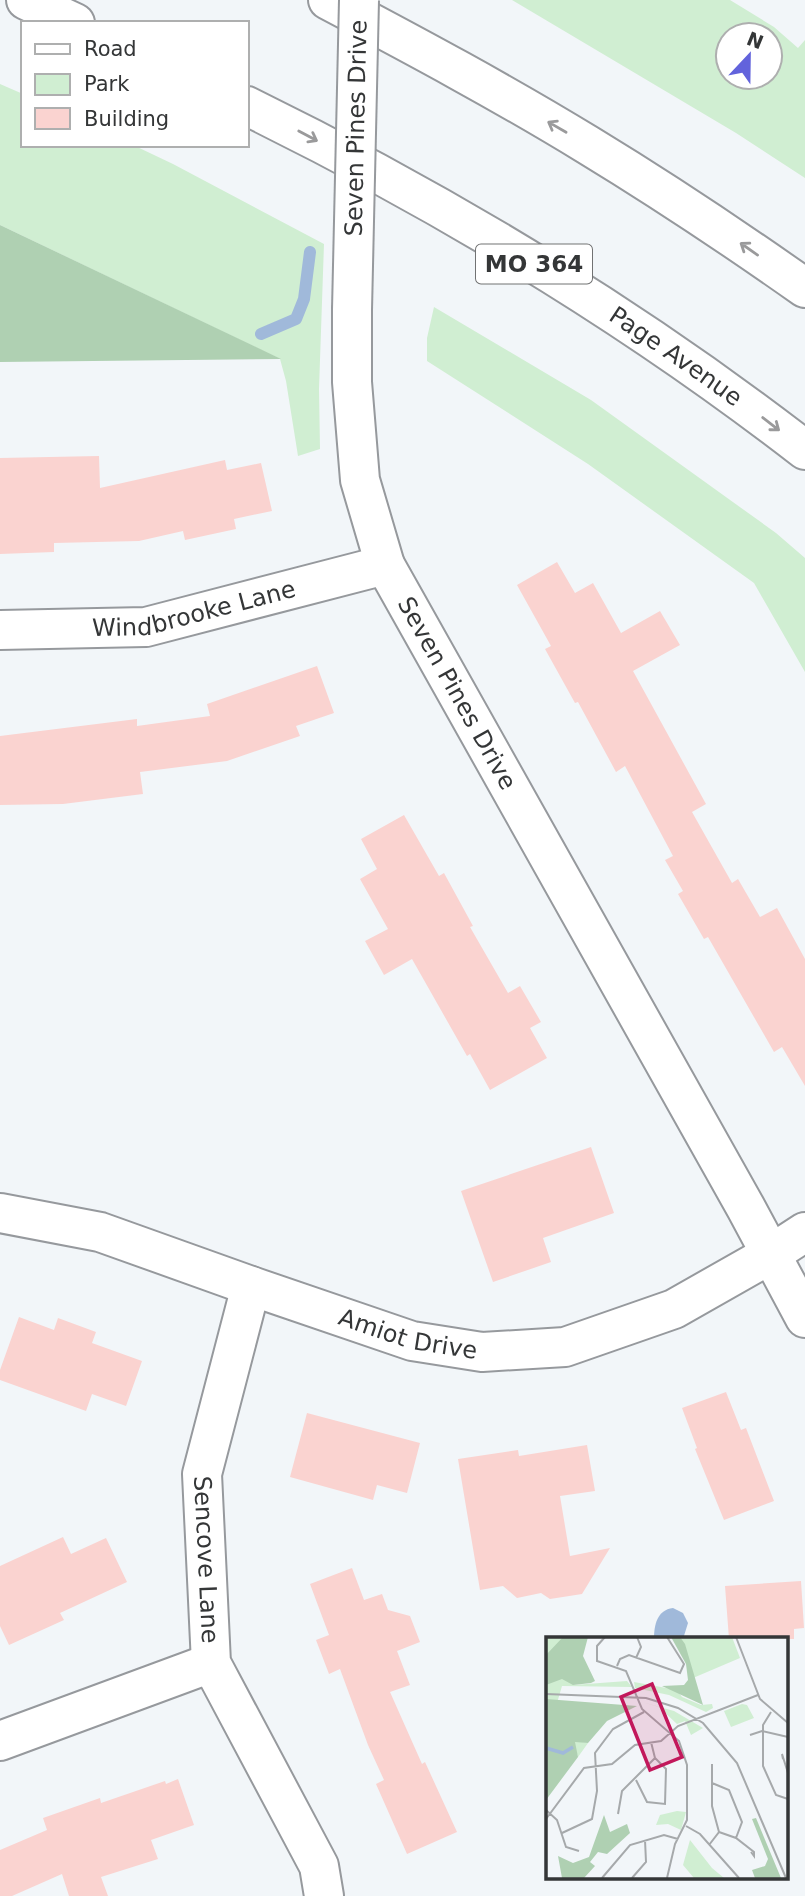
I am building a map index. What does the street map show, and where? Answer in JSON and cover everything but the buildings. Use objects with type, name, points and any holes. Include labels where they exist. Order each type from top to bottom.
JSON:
[{"type":"main road","points":[[26,0],[71,21]]},
{"type":"main road","points":[[328,0],[460,70],[587,144],[705,219],[805,288]]},
{"type":"main road","name":"Seven Pines Drive","points":[[359,0],[352,382],[360,480],[385,565],[805,1318]]},
{"type":"main road","name":"Page Avenue","points":[[248,106],[417,195],[536,265],[650,338],[805,450]]},
{"type":"main road","name":"Windbrooke Lane","points":[[0,630],[146,627],[385,565]]},
{"type":"main road","name":"Amiot Drive","points":[[0,1213],[100,1232],[412,1341],[482,1352],[565,1347],[674,1309],[805,1232]]},
{"type":"main road","name":"Sencove Lane","points":[[251,1286],[202,1474],[211,1663],[319,1866],[324,1896]]},
{"type":"main road","points":[[0,1741],[211,1663]]},
{"type":"green space","points":[[512,0],[730,0],[764,21],[714,21],[714,91],[784,91],[784,36],[798,48],[805,40],[805,178],[736,133]]},
{"type":"green space","points":[[0,84],[21,93],[21,147],[137,147],[324,244],[319,389],[320,449],[298,456],[280,359],[0,225]]},
{"type":"green space","points":[[0,225],[281,359],[0,362]]},
{"type":"green space","points":[[434,307],[591,400],[776,533],[805,558],[805,672],[754,583],[588,464],[427,361],[427,338]]},
{"type":"water","points":[[673,1608],[683,1613],[688,1623],[684,1637],[654,1637],[657,1619]]},
{"type":"waterway","points":[[261,334],[296,319],[304,299],[310,252]]}]
